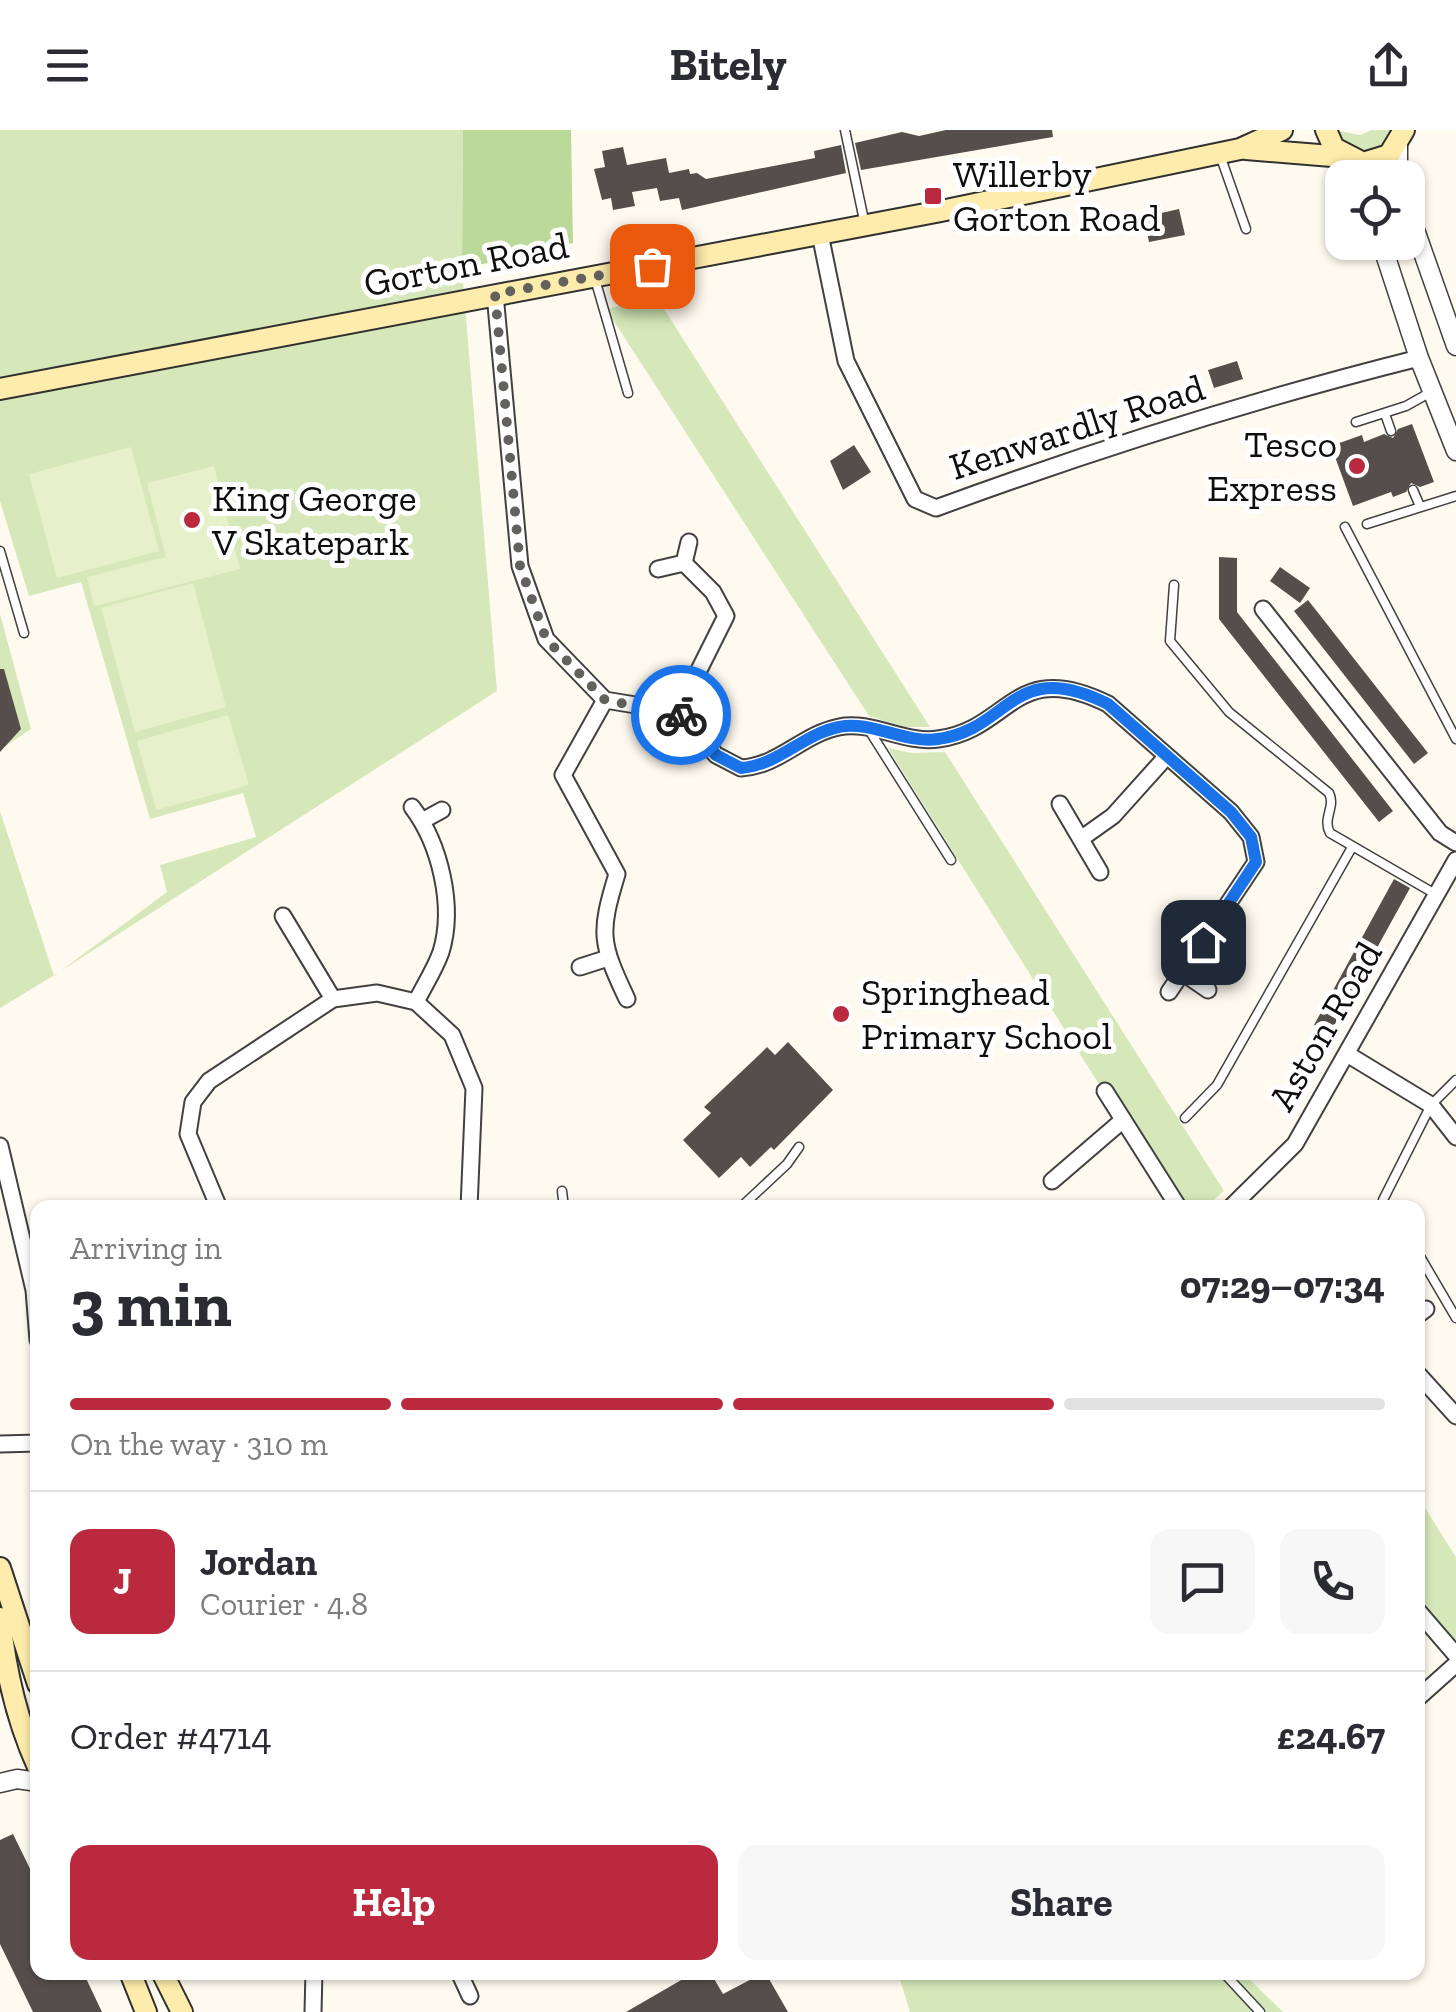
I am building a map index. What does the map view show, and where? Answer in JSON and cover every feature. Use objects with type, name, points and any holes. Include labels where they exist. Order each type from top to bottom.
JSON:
[{"type":"main road","name":"Gorton Road","points":[[0,389],[865,225],[1230,151],[1282,130]]},
{"type":"main road","points":[[1326,130],[1334,148],[1346,160]]},
{"type":"main road","name":"Gorton Road","points":[[1377,160],[1406,135]]},
{"type":"main road","name":"Gorton Road","points":[[1230,151],[1325,162]]},
{"type":"main road","points":[[0,1568],[30,1660]]},
{"type":"main road","points":[[0,1618],[3,1650],[30,1750]]},
{"type":"main road","points":[[133,1980],[146,2012]]},
{"type":"main road","points":[[166,1980],[182,2012]]},
{"type":"street","points":[[1401,160],[1406,135]]},
{"type":"street","name":"Kenwardly Road","points":[[820,234],[846,361],[915,499],[936,508],[1062,462],[1294,390],[1418,358]]},
{"type":"street","points":[[1425,258],[1456,346]]},
{"type":"street","points":[[1387,260],[1418,358],[1454,439]]},
{"type":"street","points":[[495,294],[520,566],[546,639],[605,700],[678,712],[716,755],[741,768],[774,761],[843,726],[910,739],[944,739],[1018,696],[1062,688],[1108,704],[1231,812],[1251,837],[1256,862],[1169,992]]},
{"type":"street","points":[[684,563],[688,542]]},
{"type":"street","points":[[678,712],[726,616],[712,592],[684,563]]},
{"type":"street","points":[[658,568],[684,563]]},
{"type":"street","points":[[1263,608],[1440,833],[1456,843]]},
{"type":"street","points":[[605,700],[564,774],[625,872],[602,924],[608,958],[627,999]]},
{"type":"street","points":[[1082,838],[1113,816],[1166,758]]},
{"type":"street","points":[[1060,804],[1100,872]]},
{"type":"street","points":[[412,807],[422,822],[447,893],[441,950],[416,1002]]},
{"type":"street","points":[[422,822],[442,810]]},
{"type":"street","name":"Aston Road","points":[[1238,1200],[1296,1144],[1456,860]]},
{"type":"street","points":[[283,912],[333,1000]]},
{"type":"street","points":[[580,967],[608,958]]},
{"type":"street","points":[[1182,972],[1208,990]]},
{"type":"street","points":[[216,1200],[188,1134],[193,1102],[209,1081],[333,1000],[377,993],[416,1002],[452,1036],[474,1088],[469,1200]]},
{"type":"street","points":[[1347,1054],[1431,1105],[1456,1137]]},
{"type":"street","points":[[1105,1091],[1174,1200]]},
{"type":"street","points":[[1052,1181],[1124,1120]]},
{"type":"street","points":[[0,1146],[30,1273]]},
{"type":"street","points":[[1425,1382],[1456,1416]]},
{"type":"street","points":[[0,1444],[30,1443]]},
{"type":"street","points":[[1425,1619],[1456,1655]]},
{"type":"street","points":[[1425,1692],[1456,1664]]},
{"type":"street","points":[[0,1783],[30,1781]]},
{"type":"street","points":[[313,2012],[314,1980]]},
{"type":"street","points":[[463,1980],[470,1996]]},
{"type":"lane","points":[[845,130],[865,225]]},
{"type":"lane","points":[[1230,151],[1246,229]]},
{"type":"lane","points":[[594,274],[628,393]]},
{"type":"lane","points":[[1356,422],[1385,414],[1434,390]]},
{"type":"lane","points":[[1385,414],[1392,431]]},
{"type":"lane","points":[[1413,490],[1419,504]]},
{"type":"lane","points":[[1366,524],[1419,504],[1456,496]]},
{"type":"lane","points":[[1346,527],[1456,739]]},
{"type":"lane","points":[[0,551],[24,633]]},
{"type":"lane","points":[[1174,584],[1170,642],[1229,712],[1330,793],[1326,826],[1351,848],[1437,895]]},
{"type":"lane","points":[[870,730],[951,860]]},
{"type":"lane","points":[[1184,1118],[1217,1085],[1351,848]]},
{"type":"lane","points":[[1383,1200],[1431,1105],[1456,1080]]},
{"type":"lane","points":[[749,1200],[787,1164],[799,1146]]},
{"type":"lane","points":[[562,1191],[563,1200]]},
{"type":"lane","points":[[1425,1265],[1456,1318]]},
{"type":"lane","points":[[1230,1980],[1260,2012]]},
{"type":"green space","points":[[0,130],[463,130],[462,269],[497,691],[60,971],[167,892],[160,865],[256,837],[243,793],[150,819],[81,582],[29,596],[0,501]]},
{"type":"green space","points":[[463,130],[571,130],[573,243],[462,269]]},
{"type":"green space","points":[[1333,130],[1360,135],[1372,130],[1394,130],[1378,147],[1361,151],[1345,148]]},
{"type":"green space","points":[[657,298],[930,727],[904,727],[869,716],[606,309]]},
{"type":"green space","points":[[131,447],[159,551],[57,578],[29,474]]},
{"type":"green space","name":"King George V Skatepark","points":[[214,466],[240,569],[94,606],[87,577],[166,557],[147,483]]},
{"type":"green space","points":[[193,583],[226,707],[135,732],[101,608]]},
{"type":"green space","points":[[0,614],[31,729],[0,750]]},
{"type":"green space","points":[[228,715],[249,785],[156,810],[137,741]]},
{"type":"green space","points":[[888,748],[911,753],[945,752],[1224,1191],[1213,1200],[1184,1200],[1108,1082],[1100,1086]]},
{"type":"green space","points":[[0,811],[54,975],[0,1008]]},
{"type":"green space","points":[[1425,1508],[1456,1557],[1456,1640],[1425,1607]]},
{"type":"green space","points":[[900,1980],[1250,1980],[1283,2012],[910,2012]]},
{"type":"building","points":[[946,130],[1052,130],[1053,137],[861,170],[855,143],[902,132],[919,136]]},
{"type":"building","points":[[841,145],[846,173],[682,210],[679,198],[660,201],[657,188],[632,192],[635,206],[613,210],[611,198],[602,200],[594,169],[605,167],[602,151],[623,147],[627,165],[666,158],[669,173],[689,169],[690,174],[697,173],[706,179],[815,158],[814,151]]},
{"type":"building","points":[[1179,209],[1185,235],[1149,242],[1144,217]]},
{"type":"building","points":[[1237,361],[1243,379],[1214,388],[1208,370]]},
{"type":"building","points":[[1412,424],[1434,482],[1420,487],[1411,483],[1406,492],[1393,497],[1391,492],[1353,506],[1331,446],[1362,435],[1364,442],[1384,434],[1393,438],[1398,429]]},
{"type":"building","points":[[854,445],[871,472],[843,490],[830,461]]},
{"type":"building","points":[[1219,557],[1237,558],[1237,612],[1393,811],[1379,822],[1219,619]]},
{"type":"building","points":[[1280,567],[1310,588],[1300,603],[1270,581]]},
{"type":"building","points":[[1308,600],[1428,753],[1414,764],[1294,611]]},
{"type":"building","points":[[0,669],[4,669],[21,729],[0,752]]},
{"type":"building","points":[[1394,879],[1410,888],[1330,1033],[1314,1025]]},
{"type":"building","name":"Springhead Primary School","points":[[788,1042],[833,1090],[774,1150],[771,1147],[750,1167],[741,1157],[719,1178],[683,1140],[711,1113],[704,1107],[767,1047],[775,1055]]},
{"type":"building","points":[[13,1834],[30,1869],[30,1980],[87,1980],[102,2012],[33,2012],[0,1944],[0,1840]]},
{"type":"building","points":[[681,1980],[715,1980],[723,1994],[750,1980],[770,1980],[788,2012],[626,2012]]},
{"type":"way so far","points":[[652,266],[495,294],[504,429],[520,566],[546,639],[605,700],[681,715]]},
{"type":"place","name":"Willerby Gorton Road","points":[[933,196]]},
{"type":"place","name":"Tesco Express","points":[[1357,466]]},
{"type":"place","name":"King George V Skatepark","points":[[192,520]]},
{"type":"place","name":"Springhead Primary School","points":[[841,1014]]},
{"type":"route","points":[[681,715],[716,755],[728,765],[741,768],[774,761],[843,726],[910,739],[944,739],[1018,696],[1062,688],[1085,693],[1108,704],[1231,812],[1251,837],[1256,862],[1203,942]]}]
